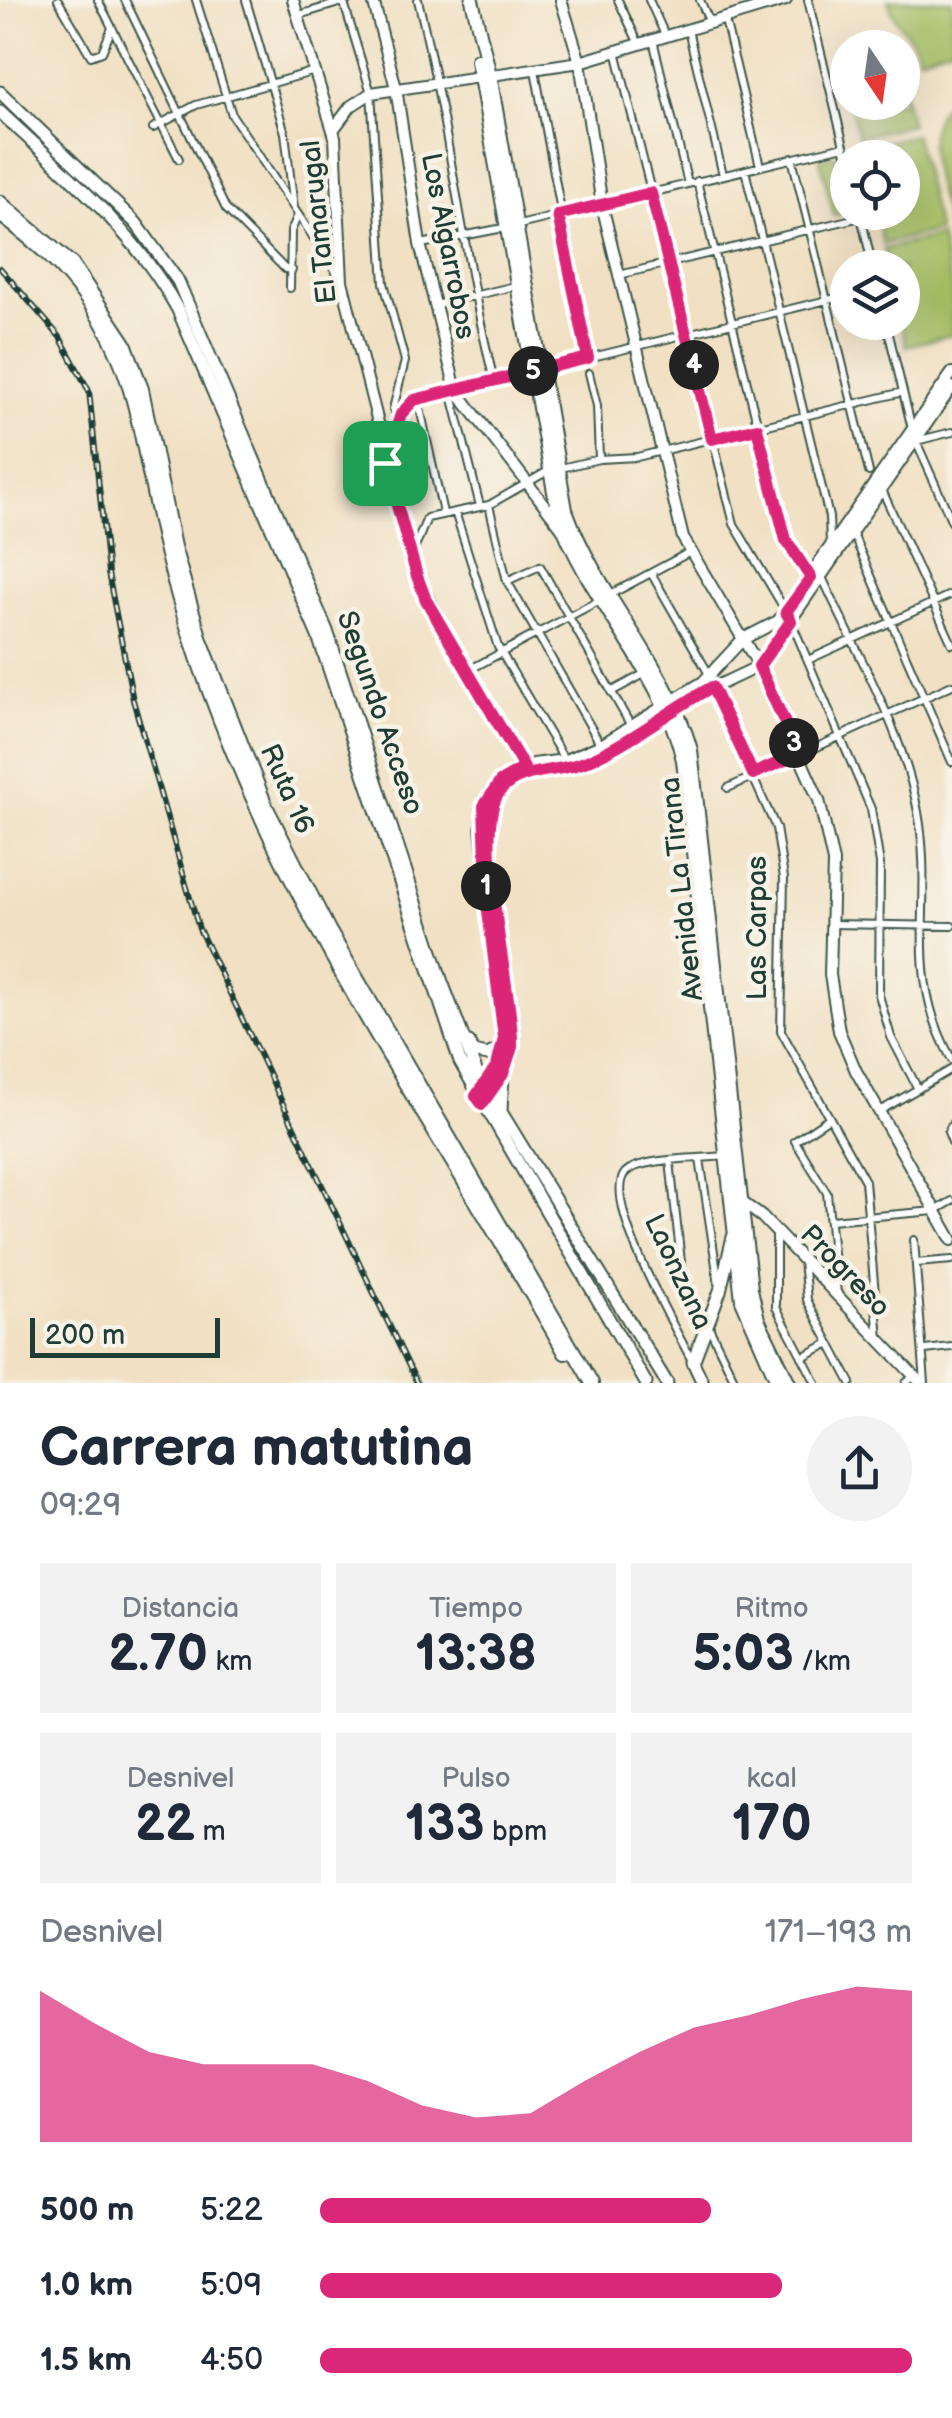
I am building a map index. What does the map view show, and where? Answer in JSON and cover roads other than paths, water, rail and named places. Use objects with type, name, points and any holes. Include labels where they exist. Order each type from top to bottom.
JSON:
[{"type":"highway","name":"Avenida La Tirana","points":[[464,0],[485,76]]},
{"type":"highway","name":"Avenida La Tirana","points":[[472,0],[562,528],[669,708],[685,771],[736,1201],[755,1308],[789,1383]]},
{"type":"highway","name":"Ruta 16","points":[[0,202],[72,264],[118,328],[142,390],[174,547],[201,640],[266,806],[336,942],[592,1383]]},
{"type":"highway","name":"Ruta 16","points":[[0,215],[70,277],[116,347],[136,401],[165,549],[188,631],[258,810],[328,947],[582,1383]]},
{"type":"highway","name":"Avenida La Tirana","points":[[510,227],[516,286],[536,371]]},
{"type":"highway","name":"Avenida La Tirana","points":[[552,470],[574,532],[605,598],[644,674],[669,708]]},
{"type":"highway","name":"Avenida La Tirana","points":[[736,1201],[734,1232],[744,1310],[778,1383]]},
{"type":"main road","name":"Segundo Acceso","points":[[0,92],[128,215],[178,282],[327,631],[483,1096],[504,1119],[667,1383]]},
{"type":"main road","name":"Segundo Acceso","points":[[0,112],[124,233],[178,310],[312,620],[420,952],[483,1096],[646,1383]]},
{"type":"main road","points":[[456,1017],[477,1054],[496,1052],[504,1038]]},
{"type":"main road","points":[[503,1074],[499,1093],[504,1119]]},
{"type":"main road","points":[[693,1362],[720,1291],[734,1232]]},
{"type":"main road","name":"Laonzana","points":[[693,1362],[703,1383]]},
{"type":"street","points":[[58,0],[92,56],[102,52],[112,27]]},
{"type":"street","points":[[98,0],[180,159]]},
{"type":"street","points":[[125,0],[229,214],[285,269],[292,270]]},
{"type":"street","points":[[246,0],[287,141],[296,212],[291,231],[290,288]]},
{"type":"street","name":"El Tamarugal","points":[[293,0],[333,130],[342,281],[412,558],[426,600],[466,672],[529,769]]},
{"type":"street","points":[[298,16],[345,0],[370,93],[384,283],[405,361],[392,409],[399,419]]},
{"type":"street","name":"Los Algarrobos","points":[[372,0],[396,88],[420,244],[454,391],[562,528]]},
{"type":"street","points":[[418,0],[438,82],[473,296],[494,381]]},
{"type":"street","points":[[561,0],[580,62],[602,204],[661,451],[690,552],[759,666],[828,831],[830,975],[839,1031],[878,1112],[952,1240]]},
{"type":"street","points":[[618,0],[639,44]]},
{"type":"street","points":[[649,0],[666,36]]},
{"type":"street","points":[[700,0],[710,23]]},
{"type":"street","points":[[333,130],[350,106],[370,93],[580,62],[786,0]]},
{"type":"street","points":[[808,0],[843,140]]},
{"type":"street","points":[[196,2],[237,125],[342,281]]},
{"type":"street","points":[[724,18],[760,166]]},
{"type":"street","points":[[688,30],[723,175]]},
{"type":"street","points":[[653,40],[688,184]]},
{"type":"street","points":[[616,51],[734,524],[788,616],[841,735],[876,830],[881,1006],[918,1089]]},
{"type":"street","points":[[534,69],[558,215],[588,358]]},
{"type":"street","points":[[154,128],[180,111],[224,95],[315,71]]},
{"type":"street","points":[[420,244],[510,227],[830,149]]},
{"type":"street","points":[[792,158],[868,472]]},
{"type":"street","points":[[745,170],[829,517],[831,548]]},
{"type":"street","points":[[697,181],[786,540],[816,577],[851,640],[885,715],[918,809],[926,1000],[952,1060]]},
{"type":"street","points":[[619,275],[830,224]]},
{"type":"street","points":[[435,306],[516,286]]},
{"type":"street","points":[[385,463],[399,419],[408,404],[418,400],[830,299]]},
{"type":"street","points":[[890,340],[914,436],[952,522]]},
{"type":"street","points":[[589,372],[597,406],[600,459]]},
{"type":"street","points":[[483,1096],[503,1074],[512,1055],[513,1025],[490,854],[492,807],[500,791],[529,769],[588,761],[711,682],[759,666],[788,616],[882,490],[952,373]]},
{"type":"street","points":[[816,577],[831,548],[952,387]]},
{"type":"street","points":[[454,391],[507,580],[535,635],[601,744]]},
{"type":"street","points":[[412,558],[422,522],[444,513],[484,506],[552,470],[661,451],[903,392]]},
{"type":"street","points":[[418,400],[444,513]]},
{"type":"street","points":[[914,436],[952,432]]},
{"type":"street","points":[[882,490],[952,644]]},
{"type":"street","points":[[455,511],[500,653],[565,760]]},
{"type":"street","points":[[852,532],[952,762]]},
{"type":"street","points":[[466,672],[690,552]]},
{"type":"street","points":[[507,580],[540,566],[566,618],[632,726]]},
{"type":"street","name":"Las Carpas","points":[[650,573],[711,682],[776,828],[783,866],[781,1031],[865,1180],[880,1340]]},
{"type":"street","points":[[808,660],[952,594]]},
{"type":"street","points":[[711,682],[744,639],[788,616]]},
{"type":"street","points":[[611,692],[644,674]]},
{"type":"street","points":[[728,788],[952,685]]},
{"type":"street","points":[[483,1096],[500,1059],[504,1038],[482,828],[491,792],[529,769],[565,760],[669,708]]},
{"type":"street","points":[[832,924],[952,926]]},
{"type":"street","points":[[878,1112],[952,1069]]},
{"type":"street","points":[[829,1118],[795,1141],[827,1194],[837,1295]]},
{"type":"street","points":[[950,1127],[952,1142]]},
{"type":"street","name":"Laonzana","points":[[693,1362],[628,1227],[620,1190],[622,1178],[634,1167],[731,1156]]},
{"type":"street","points":[[700,1159],[720,1291]]},
{"type":"street","points":[[670,1162],[682,1271],[736,1383]]},
{"type":"street","name":"Progreso","points":[[736,1201],[776,1231],[916,1381]]},
{"type":"street","points":[[830,1220],[935,1211],[952,1201]]},
{"type":"street","points":[[776,1231],[776,1307],[816,1383]]},
{"type":"street","points":[[914,1240],[925,1350],[916,1381]]},
{"type":"street","points":[[803,1259],[805,1296],[851,1383]]},
{"type":"street","points":[[916,1263],[952,1260]]},
{"type":"street","points":[[802,1357],[830,1343]]},
{"type":"street","points":[[925,1350],[952,1348]]},
{"type":"railway","points":[[0,268],[60,337],[89,391],[108,573],[133,700],[199,929],[417,1383]]}]
